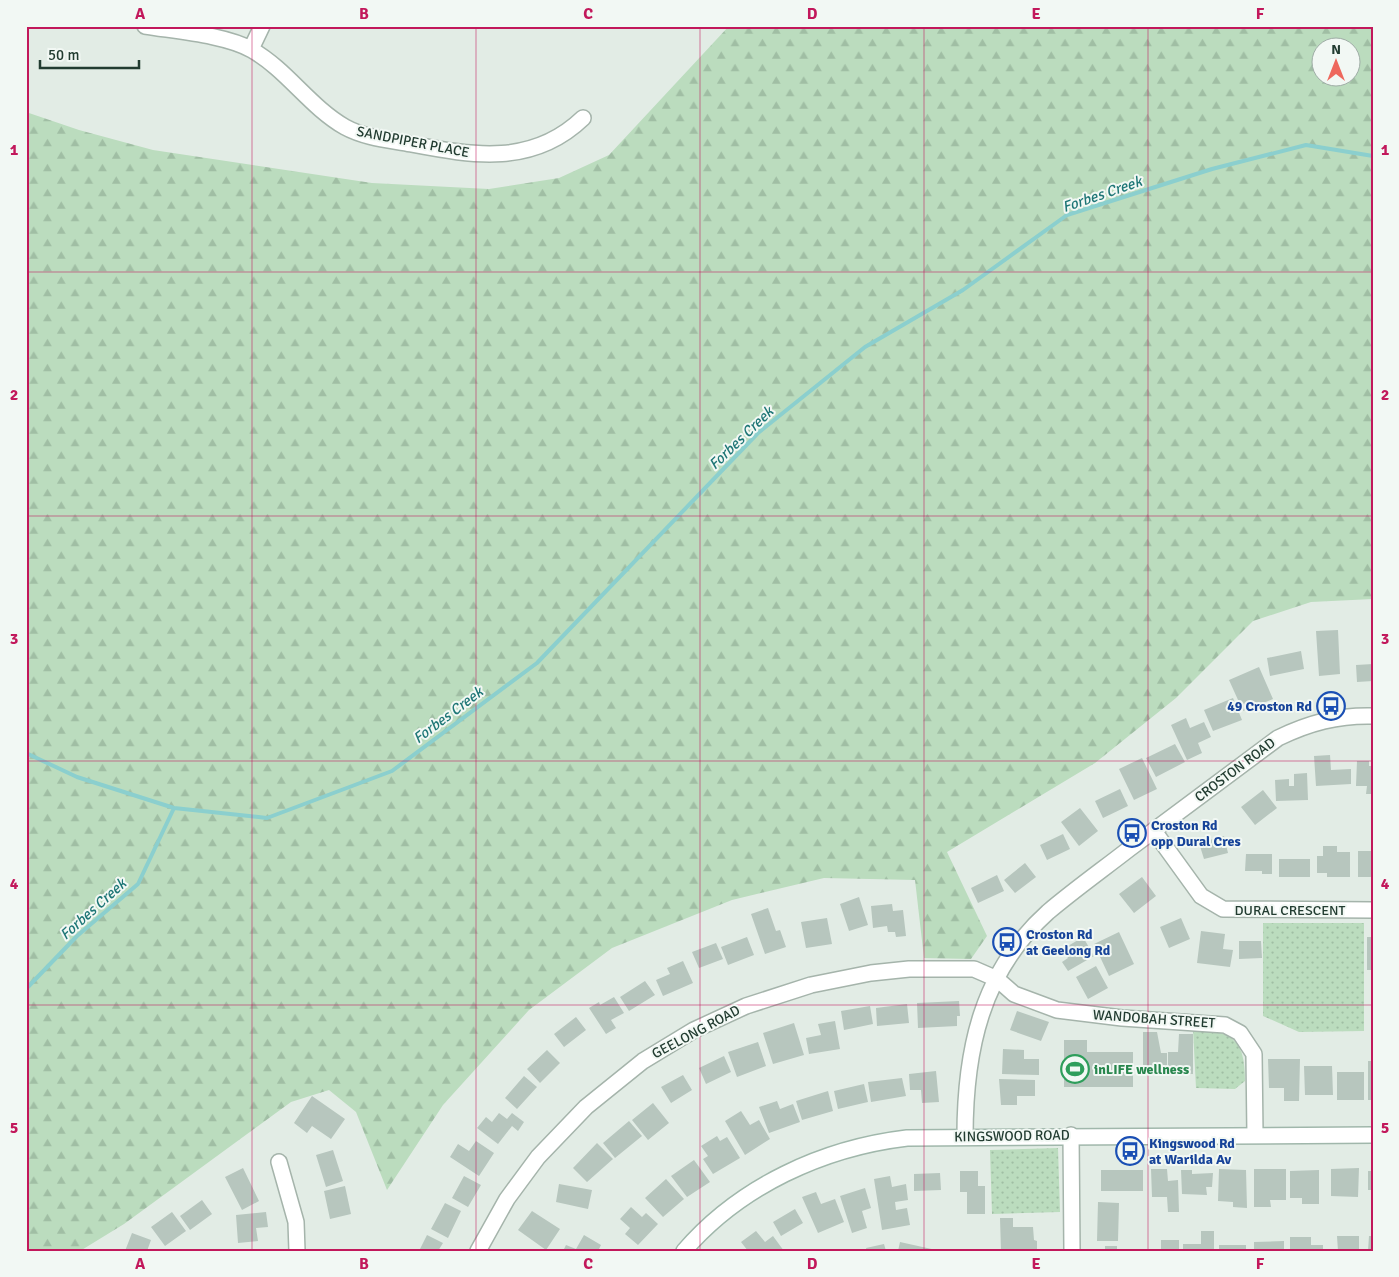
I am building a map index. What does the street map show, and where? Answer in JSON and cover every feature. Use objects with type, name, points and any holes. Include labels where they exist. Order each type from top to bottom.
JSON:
[{"type":"street","name":"SANDPIPER PLACE","points":[[144,26],[221,40],[251,49],[265,58],[329,116],[346,127],[374,137],[452,151],[494,154],[537,148],[554,141],[583,118]]},
{"type":"street","points":[[251,49],[262,26]]},
{"type":"street","name":"CROSTON ROAD","points":[[965,1136],[965,1099],[969,1063],[979,1020],[997,979],[1015,951],[1048,912],[1278,738],[1313,723],[1332,718],[1351,715],[1373,716]]},
{"type":"street","name":"DURAL CRESCENT","points":[[1154,831],[1201,896],[1223,910],[1373,910]]},
{"type":"street","name":"GEELONG ROAD","points":[[478,1251],[521,1180],[538,1157],[586,1108],[644,1061],[694,1030],[746,1006],[781,993],[862,974],[909,969],[959,968],[974,969],[997,979]]},
{"type":"street","name":"WANDOBAH STREET","points":[[997,979],[1014,994],[1057,1010],[1122,1018],[1216,1023],[1232,1028],[1246,1039],[1254,1054],[1255,1135]]},
{"type":"street","name":"KINGSWOOD ROAD","points":[[684,1251],[708,1226],[739,1201],[800,1166],[834,1154],[888,1140],[965,1136],[1373,1134]]},
{"type":"street","points":[[1071,1135],[1072,1251]]},
{"type":"street","points":[[279,1162],[296,1222],[297,1251]]},
{"type":"green space","points":[[729,26],[1373,26],[1373,599],[1311,602],[1253,621],[1176,698],[1095,763],[947,852],[987,936],[971,959],[924,958],[915,880],[824,878],[732,900],[612,948],[529,1010],[443,1105],[387,1190],[356,1112],[329,1090],[291,1102],[124,1224],[80,1251],[26,1251],[26,112],[79,130],[153,150],[372,183],[489,189],[559,178],[609,155]]},
{"type":"green space","points":[[1263,923],[1364,923],[1364,1031],[1299,1032],[1263,1016]]},
{"type":"green space","points":[[1193,1029],[1218,1032],[1234,1040],[1242,1056],[1245,1081],[1235,1089],[1196,1088]]},
{"type":"green space","points":[[1058,1148],[1060,1212],[992,1214],[990,1150]]},
{"type":"building","points":[[1338,630],[1340,674],[1319,676],[1316,631]]},
{"type":"building","points":[[1301,651],[1304,669],[1270,676],[1267,658]]},
{"type":"building","points":[[1373,664],[1373,681],[1357,682],[1356,665]]},
{"type":"building","points":[[1259,667],[1273,699],[1243,711],[1229,680]]},
{"type":"building","points":[[1233,698],[1242,720],[1213,731],[1204,710]]},
{"type":"building","points":[[1186,718],[1190,728],[1204,722],[1211,737],[1198,743],[1202,753],[1187,760],[1171,725]]},
{"type":"building","points":[[1175,744],[1185,762],[1156,777],[1146,758]]},
{"type":"building","points":[[1330,755],[1331,770],[1351,769],[1351,784],[1316,786],[1314,756]]},
{"type":"building","points":[[1142,758],[1157,789],[1134,800],[1119,769]]},
{"type":"building","points":[[1357,761],[1369,761],[1369,766],[1373,766],[1373,794],[1366,794],[1367,786],[1356,786]]},
{"type":"building","points":[[1307,773],[1308,800],[1276,801],[1275,780],[1289,779],[1289,786],[1294,786],[1294,774]]},
{"type":"building","points":[[1120,789],[1128,806],[1103,818],[1095,801]]},
{"type":"building","points":[[1263,790],[1277,808],[1255,825],[1241,807]]},
{"type":"building","points":[[1080,808],[1098,831],[1079,846],[1061,822]]},
{"type":"building","points":[[1063,834],[1070,849],[1047,860],[1040,845]]},
{"type":"building","points":[[1224,836],[1228,853],[1204,859],[1199,843]]},
{"type":"building","points":[[1323,846],[1337,846],[1337,852],[1350,852],[1350,877],[1327,877],[1327,873],[1317,873],[1317,856],[1323,856]]},
{"type":"building","points":[[1358,851],[1373,851],[1373,877],[1358,877]]},
{"type":"building","points":[[1246,854],[1272,854],[1272,874],[1262,874],[1262,871],[1245,871]]},
{"type":"building","points":[[1279,859],[1310,859],[1310,877],[1279,877]]},
{"type":"building","points":[[1025,863],[1036,877],[1015,893],[1004,880]]},
{"type":"building","points":[[997,875],[1004,891],[978,903],[971,888]]},
{"type":"building","points":[[1142,877],[1156,896],[1134,913],[1119,894]]},
{"type":"building","points":[[859,897],[868,925],[849,931],[840,904]]},
{"type":"building","points":[[892,904],[893,911],[903,910],[906,936],[896,937],[895,932],[888,932],[887,926],[873,928],[871,906]]},
{"type":"building","points":[[768,908],[776,931],[780,930],[786,947],[765,954],[751,914]]},
{"type":"building","points":[[827,918],[832,944],[806,948],[801,922]]},
{"type":"building","points":[[1181,918],[1190,939],[1169,948],[1160,927]]},
{"type":"building","points":[[1201,931],[1225,934],[1223,949],[1233,950],[1230,967],[1197,963]]},
{"type":"building","points":[[1119,932],[1134,964],[1109,976],[1094,944]]},
{"type":"building","points":[[747,937],[754,955],[728,965],[721,947]]},
{"type":"building","points":[[1083,937],[1094,956],[1068,971],[1062,962],[1068,958],[1063,949]]},
{"type":"building","points":[[1367,937],[1373,937],[1373,970],[1367,970]]},
{"type":"building","points":[[1239,941],[1261,941],[1262,958],[1239,959]]},
{"type":"building","points":[[716,943],[723,959],[699,968],[692,952]]},
{"type":"building","points":[[683,961],[693,983],[663,996],[656,980],[670,974],[667,968]]},
{"type":"building","points":[[1096,966],[1108,988],[1088,999],[1076,977]]},
{"type":"building","points":[[645,981],[655,995],[629,1011],[620,997]]},
{"type":"building","points":[[614,997],[624,1013],[611,1020],[616,1028],[606,1034],[589,1008],[599,1002],[600,1005]]},
{"type":"building","points":[[959,1001],[960,1016],[957,1016],[957,1026],[918,1028],[917,1003]]},
{"type":"building","points":[[907,1004],[909,1023],[877,1026],[876,1008]]},
{"type":"building","points":[[870,1006],[873,1024],[844,1030],[841,1011]]},
{"type":"building","points":[[1017,1011],[1049,1022],[1041,1041],[1010,1030]]},
{"type":"building","points":[[576,1017],[586,1030],[564,1047],[554,1034]]},
{"type":"building","points":[[835,1021],[840,1049],[809,1054],[806,1038],[821,1035],[818,1024]]},
{"type":"building","points":[[794,1023],[804,1055],[773,1064],[763,1033]]},
{"type":"building","points":[[1143,1032],[1157,1032],[1161,1053],[1167,1053],[1167,1073],[1143,1075]]},
{"type":"building","points":[[1179,1034],[1193,1034],[1193,1074],[1168,1073],[1168,1052],[1178,1052]]},
{"type":"building","points":[[1064,1040],[1087,1040],[1087,1052],[1133,1052],[1133,1087],[1064,1087]]},
{"type":"building","points":[[758,1042],[766,1066],[737,1077],[728,1052]]},
{"type":"building","points":[[1003,1049],[1024,1050],[1024,1059],[1039,1059],[1039,1075],[1002,1074]]},
{"type":"building","points":[[547,1050],[560,1063],[540,1083],[527,1069]]},
{"type":"building","points":[[724,1056],[731,1072],[706,1084],[699,1068]]},
{"type":"building","points":[[1268,1059],[1300,1059],[1299,1101],[1284,1101],[1284,1088],[1269,1088]]},
{"type":"building","points":[[1368,1061],[1373,1061],[1373,1100],[1368,1100]]},
{"type":"building","points":[[1304,1066],[1332,1066],[1333,1095],[1305,1095]]},
{"type":"building","points":[[936,1071],[939,1102],[922,1103],[921,1090],[910,1090],[909,1074]]},
{"type":"building","points":[[1337,1072],[1364,1072],[1364,1100],[1337,1100]]},
{"type":"building","points":[[683,1075],[692,1090],[671,1103],[661,1087]]},
{"type":"building","points":[[524,1076],[537,1087],[517,1109],[505,1098]]},
{"type":"building","points":[[902,1078],[906,1096],[871,1102],[868,1082]]},
{"type":"building","points":[[999,1079],[1035,1080],[1035,1096],[1017,1096],[1017,1105],[1001,1105]]},
{"type":"building","points":[[864,1084],[868,1102],[838,1109],[834,1091]]},
{"type":"building","points":[[828,1091],[833,1111],[802,1120],[796,1101]]},
{"type":"building","points":[[312,1096],[345,1119],[331,1139],[312,1126],[307,1133],[294,1123]]},
{"type":"building","points":[[777,1101],[780,1109],[793,1104],[800,1122],[769,1133],[759,1107]]},
{"type":"building","points":[[653,1103],[669,1123],[648,1140],[632,1120]]},
{"type":"building","points":[[741,1111],[750,1125],[759,1120],[770,1139],[745,1155],[725,1121]]},
{"type":"building","points":[[499,1113],[507,1119],[512,1113],[524,1122],[518,1131],[512,1126],[498,1144],[477,1128],[486,1117],[492,1122]]},
{"type":"building","points":[[629,1121],[642,1136],[615,1158],[603,1143]]},
{"type":"building","points":[[717,1136],[720,1141],[727,1137],[740,1158],[713,1174],[703,1159],[708,1156],[701,1146]]},
{"type":"building","points":[[476,1141],[494,1153],[479,1176],[450,1157],[458,1144],[469,1151]]},
{"type":"building","points":[[597,1143],[613,1159],[587,1182],[573,1168]]},
{"type":"building","points":[[333,1150],[343,1181],[326,1187],[316,1155]]},
{"type":"building","points":[[694,1160],[710,1182],[687,1197],[671,1176]]},
{"type":"building","points":[[243,1168],[259,1201],[242,1210],[225,1177]]},
{"type":"building","points":[[1359,1168],[1358,1197],[1331,1196],[1331,1169]]},
{"type":"building","points":[[1151,1169],[1167,1169],[1168,1181],[1178,1180],[1179,1212],[1168,1212],[1167,1197],[1152,1197]]},
{"type":"building","points":[[1219,1169],[1246,1170],[1247,1208],[1233,1207],[1233,1202],[1218,1201]]},
{"type":"building","points":[[1254,1169],[1286,1169],[1286,1200],[1270,1200],[1271,1207],[1254,1207]]},
{"type":"building","points":[[1101,1170],[1143,1170],[1143,1191],[1101,1191]]},
{"type":"building","points":[[1181,1170],[1192,1170],[1192,1174],[1213,1173],[1212,1187],[1206,1187],[1207,1195],[1182,1194]]},
{"type":"building","points":[[1319,1170],[1319,1204],[1302,1204],[1302,1198],[1290,1198],[1290,1171]]},
{"type":"building","points":[[960,1171],[978,1171],[978,1186],[985,1186],[985,1214],[967,1214],[967,1192],[960,1192]]},
{"type":"building","points":[[1368,1171],[1373,1171],[1373,1190],[1368,1190]]},
{"type":"building","points":[[940,1173],[941,1190],[914,1191],[914,1174]]},
{"type":"building","points":[[464,1176],[481,1185],[468,1207],[452,1198]]},
{"type":"building","points":[[890,1176],[892,1187],[906,1184],[908,1200],[895,1202],[896,1210],[907,1208],[910,1225],[882,1230],[874,1179]]},
{"type":"building","points":[[666,1179],[684,1199],[663,1217],[645,1198]]},
{"type":"building","points":[[559,1184],[592,1190],[588,1209],[556,1202]]},
{"type":"building","points":[[345,1186],[351,1214],[330,1219],[324,1191]]},
{"type":"building","points":[[865,1188],[871,1208],[862,1211],[867,1228],[852,1233],[840,1196]]},
{"type":"building","points":[[816,1192],[821,1204],[835,1199],[844,1222],[818,1233],[802,1197]]},
{"type":"building","points":[[202,1200],[212,1214],[190,1230],[180,1216]]},
{"type":"building","points":[[1098,1202],[1119,1203],[1118,1241],[1097,1241]]},
{"type":"building","points":[[445,1203],[461,1211],[448,1238],[431,1229]]},
{"type":"building","points":[[631,1207],[642,1217],[646,1213],[658,1224],[638,1245],[625,1234],[630,1228],[620,1219]]},
{"type":"building","points":[[795,1209],[803,1223],[781,1236],[773,1222]]},
{"type":"building","points":[[532,1211],[560,1229],[546,1250],[518,1230]]},
{"type":"building","points":[[172,1212],[186,1231],[165,1246],[151,1227]]},
{"type":"building","points":[[266,1212],[268,1227],[256,1228],[258,1241],[238,1243],[236,1215]]},
{"type":"building","points":[[1000,1218],[1013,1218],[1013,1227],[1033,1227],[1034,1240],[1037,1241],[1037,1250],[1001,1251]]},
{"type":"building","points":[[756,1231],[765,1242],[773,1236],[784,1251],[748,1251],[741,1242]]},
{"type":"building","points":[[1201,1231],[1214,1231],[1214,1251],[1183,1251],[1183,1244],[1201,1244]]},
{"type":"building","points":[[132,1233],[151,1240],[147,1251],[125,1251]]},
{"type":"building","points":[[427,1235],[443,1243],[438,1251],[419,1251]]},
{"type":"building","points":[[584,1235],[601,1245],[598,1251],[563,1251],[566,1245],[576,1249]]},
{"type":"building","points":[[1337,1236],[1359,1236],[1359,1251],[1338,1251]]},
{"type":"building","points":[[1369,1236],[1373,1236],[1373,1251],[1368,1251]]},
{"type":"building","points":[[1290,1237],[1311,1237],[1311,1245],[1323,1245],[1323,1251],[1290,1251]]},
{"type":"building","points":[[1161,1240],[1179,1240],[1179,1251],[1161,1251]]},
{"type":"building","points":[[1284,1241],[1284,1251],[1254,1251],[1254,1242]]},
{"type":"building","points":[[900,1242],[936,1250],[936,1251],[898,1251]]},
{"type":"building","points":[[884,1244],[886,1251],[867,1251],[866,1248]]},
{"type":"building","points":[[1219,1245],[1246,1245],[1246,1251],[1219,1251]]},
{"type":"building","points":[[1105,1246],[1117,1246],[1117,1251],[1105,1251]]},
{"type":"waterway","name":"Forbes Creek","points":[[26,753],[77,777],[174,808],[267,818],[392,771],[537,663],[758,433],[865,347],[963,290],[1067,215],[1212,169],[1306,145],[1373,156]]},
{"type":"waterway","name":"Forbes Creek","points":[[26,989],[77,936],[138,884],[174,808]]},
{"type":"place","name":"49 Croston Rd","points":[[1331,706]]},
{"type":"place","name":"Croston Rd opp Dural Cres","points":[[1132,833]]},
{"type":"place","name":"Croston Rd at Geelong Rd","points":[[1007,942]]},
{"type":"place","name":"inLIFE wellness","points":[[1075,1069]]},
{"type":"place","name":"Kingswood Rd at Warilda Av","points":[[1130,1151]]}]
